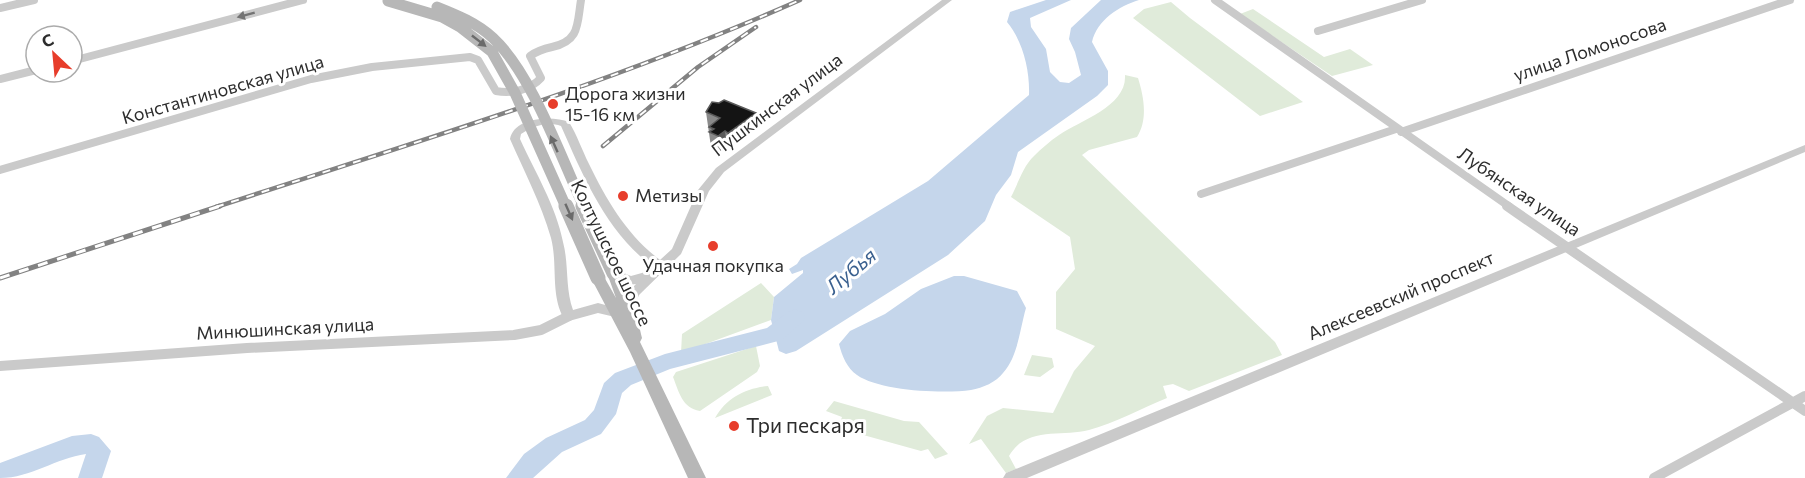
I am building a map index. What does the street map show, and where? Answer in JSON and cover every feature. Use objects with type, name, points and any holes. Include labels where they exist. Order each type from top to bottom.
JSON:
[{"type":"main road","name":"Колтушское шоссе","points":[[414,0],[453,12],[472,22],[494,38],[515,62],[530,89],[614,273],[621,310],[638,352],[697,478]]},
{"type":"main road","name":"Колтушское шоссе","points":[[384,1],[442,17],[460,27],[492,52],[514,93],[599,282],[621,310]]},
{"type":"street","points":[[0,8],[34,0]]},
{"type":"street","points":[[84,58],[303,0]]},
{"type":"street","name":"Константиновская улица","points":[[0,170],[311,79],[372,67],[470,57],[478,60],[494,88],[505,92],[540,81],[540,75],[530,56],[536,51],[566,42],[573,36],[581,0]]},
{"type":"street","name":"Пушкинская улица","points":[[621,310],[634,293],[681,245],[700,196],[720,170],[948,0]]},
{"type":"street","name":"Лубянская улица","points":[[1215,0],[1398,130],[1805,411]]},
{"type":"street","points":[[1318,31],[1422,0]]},
{"type":"street","name":"улица Ломоносова","points":[[1201,194],[1790,0]]},
{"type":"street","points":[[0,80],[24,73]]},
{"type":"street","points":[[569,316],[563,303],[561,259],[556,238],[515,136],[524,127],[552,120],[565,124],[609,215],[631,243],[661,267]]},
{"type":"street","name":"Алексеевский проспект","points":[[1011,478],[1035,474],[1567,245],[1805,148]]},
{"type":"street","name":"Пушкинская улица","points":[[614,273],[630,281],[649,276],[661,267]]},
{"type":"street","name":"Минюшинская улица","points":[[0,366],[247,348],[514,335],[541,330],[595,300],[599,282]]},
{"type":"street","name":"Минюшинская улица","points":[[569,316],[598,308],[621,310]]},
{"type":"street","points":[[1654,478],[1805,396]]},
{"type":"green space","points":[[1171,2],[1303,102],[1260,116],[1133,18],[1144,9]]},
{"type":"green space","points":[[1253,9],[1324,57],[1350,49],[1373,65],[1332,76],[1240,14]]},
{"type":"green space","points":[[1125,75],[1138,78],[1142,93],[1144,116],[1137,137],[1089,150],[1082,155],[1275,342],[1282,355],[1189,391],[1173,384],[1163,386],[1167,398],[1099,427],[1079,432],[1045,434],[1025,440],[1009,456],[1016,469],[1006,473],[981,439],[969,444],[987,416],[1003,408],[1053,413],[1074,371],[1095,346],[1056,329],[1056,292],[1075,269],[1070,237],[1011,197],[1030,160],[1056,137],[1111,104],[1124,86]]},
{"type":"green space","points":[[761,283],[774,297],[771,320],[681,353],[682,334]]},
{"type":"green space","points":[[756,346],[760,366],[757,372],[700,411],[685,403],[673,377],[676,372]]},
{"type":"green space","points":[[1032,355],[1052,358],[1054,367],[1040,377],[1024,375]]},
{"type":"green space","points":[[768,386],[772,395],[715,418],[737,395]]},
{"type":"green space","points":[[834,401],[904,421],[919,422],[948,454],[935,459],[928,449],[921,451],[838,428],[842,417],[826,411]]},
{"type":"water","points":[[1046,0],[1071,0],[1030,18],[1031,27],[1046,49],[1050,72],[1060,82],[1069,83],[1081,75],[1069,39],[1071,28],[1101,0],[1139,0],[1110,15],[1099,27],[1092,42],[1108,71],[1108,85],[1097,96],[1018,152],[1011,175],[996,195],[985,221],[948,255],[796,351],[786,354],[779,351],[771,320],[774,297],[803,273],[803,270],[792,274],[789,269],[801,258],[928,181],[1029,95],[1028,76],[1021,47],[1007,22],[1010,12]]},
{"type":"water","points":[[954,276],[964,276],[1017,291],[1026,308],[1012,359],[997,379],[976,389],[912,390],[880,385],[857,375],[850,369],[839,344],[850,331],[885,314],[921,289]]},
{"type":"building","points":[[724,100],[756,113],[728,133],[725,131],[718,136],[709,132],[714,129],[709,127],[720,118],[706,112],[712,102],[719,103]]},
{"type":"waterway","name":"Лубья","points":[[518,478],[533,461],[554,445],[593,427],[604,414],[612,389],[623,379],[665,362],[774,334],[795,317]]},
{"type":"waterway","name":"Лубья","points":[[0,474],[72,446],[91,444],[99,451],[90,478]]},
{"type":"railway","points":[[216,207],[584,86],[657,59],[800,0]]},
{"type":"railway","points":[[603,146],[698,67],[756,27]]},
{"type":"railway","points":[[0,278],[220,206]]},
{"type":"place","name":"Дорога жизни 15-16 км","points":[[553,104]]},
{"type":"place","name":"Метизы","points":[[623,196]]},
{"type":"place","name":"Удачная покупка","points":[[713,246]]},
{"type":"place","name":"Три пескаря","points":[[734,426]]}]
